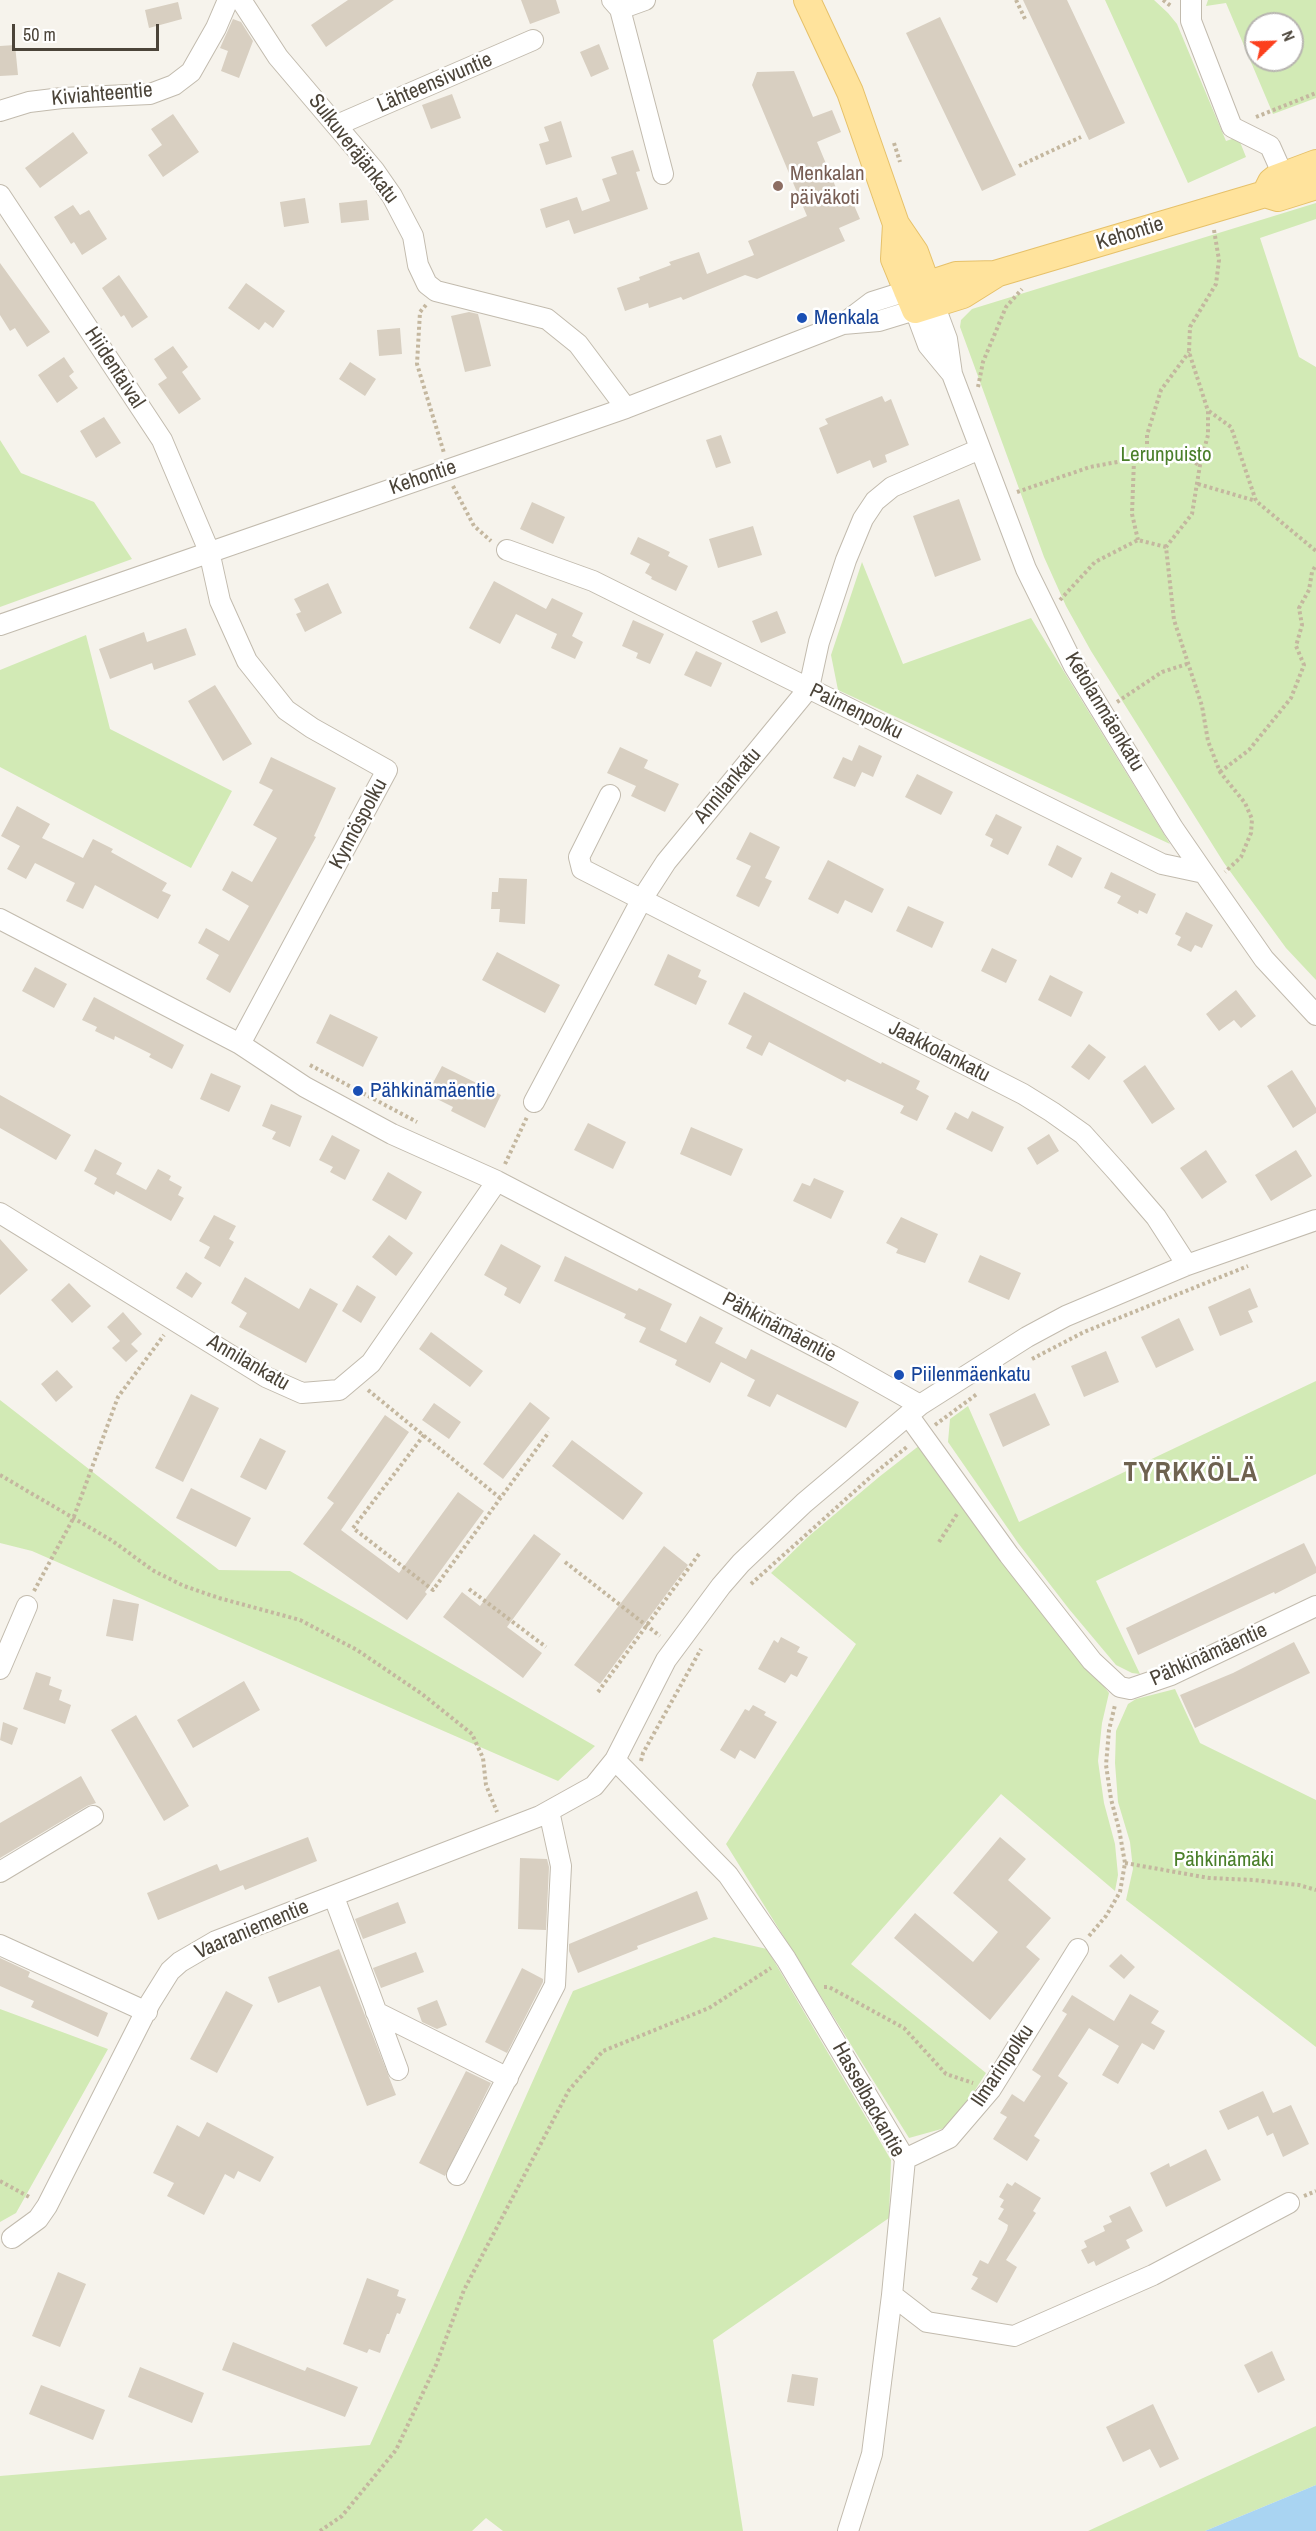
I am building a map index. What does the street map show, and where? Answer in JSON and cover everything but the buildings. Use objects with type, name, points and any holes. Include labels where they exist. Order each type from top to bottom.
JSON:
[{"type":"main road","name":"Ketolanmäenkatu","points":[[807,0],[864,125],[896,224],[915,252],[921,297]]},
{"type":"main road","points":[[1265,194],[1271,182],[1316,163]]},
{"type":"main road","name":"Kehontie","points":[[921,297],[956,275],[995,274],[1265,194],[1278,198],[1316,186]]},
{"type":"street","name":"Kiviahteentie","points":[[0,111],[28,102],[62,98],[150,94],[174,85],[191,72],[216,28],[228,0]]},
{"type":"street","name":"Sulkuveräjänkatu","points":[[241,0],[278,57],[374,170],[392,196],[413,236],[418,265],[427,284],[436,291]]},
{"type":"street","points":[[645,0],[616,4],[663,174]]},
{"type":"street","points":[[1191,0],[1191,21],[1232,127],[1270,146],[1283,175]]},
{"type":"street","name":"Lähteensivuntie","points":[[337,125],[533,40]]},
{"type":"street","name":"Hiidentaival","points":[[0,195],[162,440],[209,551]]},
{"type":"street","points":[[436,291],[547,319],[578,344],[626,408]]},
{"type":"street","name":"Kehontie","points":[[0,625],[626,408],[843,324],[872,302],[921,297]]},
{"type":"street","name":"Ketolanmäenkatu","points":[[921,297],[947,339],[952,374],[1028,574],[1074,666],[1173,828],[1214,873],[1264,959],[1316,1015]]},
{"type":"street","name":"Annilankatu","points":[[534,1102],[642,899],[695,825],[809,688],[819,642],[846,560],[863,519],[874,501],[892,487],[980,449]]},
{"type":"street","name":"Paimenpolku","points":[[507,550],[593,581],[1162,864],[1214,873]]},
{"type":"street","name":"Kynnöspolku","points":[[209,551],[220,601],[235,640],[260,680],[286,710],[312,728],[387,771],[240,1044]]},
{"type":"street","name":"Jaakkolankatu","points":[[610,795],[579,856],[582,869],[1023,1094],[1052,1112],[1083,1134],[1119,1174],[1156,1217],[1187,1265]]},
{"type":"street","name":"Pähkinämäentie","points":[[0,919],[240,1044],[305,1087],[392,1134],[500,1174],[833,1356],[914,1410],[967,1498],[1092,1661],[1120,1687],[1130,1689],[1171,1675],[1316,1606]]},
{"type":"street","name":"Annilankatu","points":[[0,1213],[266,1377],[302,1393],[339,1390],[371,1363],[500,1174]]},
{"type":"street","points":[[615,1760],[675,1648],[691,1623],[741,1563],[812,1496],[914,1410],[1028,1337],[1066,1316],[1187,1265],[1316,1220]]},
{"type":"street","points":[[0,1669],[27,1606]]},
{"type":"street","name":"Vaaraniementie","points":[[12,2238],[38,2219],[47,2206],[170,1971],[194,1952],[549,1811],[594,1786],[615,1760]]},
{"type":"street","name":"Hasselbackantie","points":[[615,1760],[728,1875],[786,1959],[905,2159],[892,2295],[872,2454],[848,2531]]},
{"type":"street","points":[[458,2175],[555,1985],[561,1866],[549,1811]]},
{"type":"street","points":[[0,1872],[93,1816]]},
{"type":"street","points":[[334,1896],[398,2070]]},
{"type":"street","points":[[0,1945],[147,2012]]},
{"type":"street","name":"Ilmarinpolku","points":[[905,2159],[950,2138],[991,2089],[1078,1949]]},
{"type":"street","points":[[376,2012],[508,2078]]},
{"type":"street","points":[[892,2295],[927,2322],[1014,2336],[1153,2275],[1289,2203]]},
{"type":"path","points":[[1016,0],[1026,21]]},
{"type":"path","points":[[1232,127],[1316,93]]},
{"type":"path","points":[[1019,166],[1081,137]]},
{"type":"path","points":[[1214,229],[1219,260],[1216,284],[1190,327],[1189,352],[1208,411],[1208,435],[1200,465],[1192,514],[1166,547],[1174,620],[1202,706],[1208,741],[1220,772],[1245,803],[1252,819],[1251,833],[1241,857],[1214,873]]},
{"type":"path","points":[[977,390],[983,362],[1006,307],[1022,288]]},
{"type":"path","points":[[436,291],[420,312],[417,364],[459,501],[474,526],[487,538],[507,550]]},
{"type":"path","points":[[1148,456],[1147,435],[1161,390],[1189,352]]},
{"type":"path","points":[[1208,411],[1231,427],[1256,501]]},
{"type":"path","points":[[1015,492],[1090,467],[1171,452],[1200,465]]},
{"type":"path","points":[[1134,460],[1132,514],[1138,540]]},
{"type":"path","points":[[1198,484],[1256,501],[1316,551]]},
{"type":"path","points":[[1057,603],[1095,562],[1138,540],[1166,547]]},
{"type":"path","points":[[1220,772],[1249,750],[1292,698],[1304,664],[1296,646],[1302,625],[1299,608],[1309,590],[1312,572],[1316,565]]},
{"type":"path","points":[[1115,704],[1162,672],[1187,664]]},
{"type":"path","points":[[500,1174],[534,1102]]},
{"type":"path","points":[[27,1606],[73,1519],[118,1396],[175,1319]]},
{"type":"path","points":[[353,1378],[500,1498]]},
{"type":"path","points":[[423,1435],[353,1528],[433,1590],[549,1432]]},
{"type":"path","points":[[0,1475],[111,1540],[153,1571],[184,1586],[300,1620],[357,1650],[422,1694],[472,1734],[483,1758],[486,1785],[504,1830]]},
{"type":"path","points":[[939,1542],[967,1498]]},
{"type":"path","points":[[598,1692],[699,1554]]},
{"type":"path","points":[[565,1562],[675,1648]]},
{"type":"path","points":[[470,1589],[546,1647]]},
{"type":"path","points":[[1078,1949],[1106,1916],[1120,1892],[1125,1863],[1106,1765],[1108,1730],[1120,1687]]},
{"type":"path","points":[[1125,1863],[1209,1878],[1299,1885],[1316,1890]]},
{"type":"path","points":[[320,2531],[342,2516],[396,2450],[436,2365],[464,2290],[569,2090],[603,2051],[709,2008],[786,1959]]},
{"type":"path","points":[[802,1987],[829,1987],[857,2002],[904,2028],[946,2074],[991,2089]]},
{"type":"path","points":[[0,2181],[47,2206]]},
{"type":"green space","points":[[1105,0],[1154,0],[1168,13],[1177,24],[1226,141],[1238,137],[1246,157],[1188,183]]},
{"type":"green space","points":[[1208,0],[1316,0],[1316,98],[1273,114],[1255,72],[1304,72],[1304,12],[1244,12],[1244,46],[1226,3],[1206,6]]},
{"type":"green space","name":"Lerunpuisto","points":[[1316,203],[1316,219],[1260,238],[1299,357],[1316,367],[1316,980],[1286,948],[1224,863],[1091,651],[1066,606],[1044,557],[960,327],[961,320],[972,309]]},
{"type":"green space","points":[[0,440],[21,473],[94,502],[132,559],[0,607]]},
{"type":"green space","points":[[862,562],[903,664],[1031,618],[1170,844],[838,690],[831,655]]},
{"type":"green space","points":[[86,635],[110,729],[232,791],[191,868],[0,767],[0,670]]},
{"type":"green space","points":[[1316,1381],[1316,1474],[1096,1581],[1140,1674],[1132,1673],[1116,1665],[1069,1609],[1018,1543],[948,1442],[950,1419],[968,1406],[1019,1522]]},
{"type":"green space","points":[[0,1400],[219,1570],[290,1571],[595,1746],[558,1781],[32,1551],[0,1543]]},
{"type":"green space","points":[[920,1445],[1109,1693],[1102,1723],[1098,1761],[1104,1803],[1115,1844],[1118,1875],[1115,1891],[1001,1794],[851,1964],[986,2073],[952,2126],[909,2138],[726,1844],[856,1644],[771,1573],[809,1536]]},
{"type":"green space","name":"Pähkinämäki","points":[[1175,1689],[1200,1743],[1316,1800],[1316,2047],[1126,1900],[1133,1869],[1130,1842],[1118,1802],[1115,1763],[1116,1731],[1128,1704],[1136,1699]]},
{"type":"green space","points":[[714,1937],[767,1949],[891,2160],[889,2218],[713,2340],[743,2531],[503,2531],[486,2518],[472,2531],[0,2531],[0,2476],[370,2445],[573,1991]]},
{"type":"green space","points":[[0,2009],[108,2049],[16,2213],[0,2222]]},
{"type":"green space","points":[[1316,2426],[1316,2485],[1205,2531],[1088,2531]]},
{"type":"water","points":[[1316,2485],[1316,2531],[1205,2531]]},
{"type":"place","name":"Menkalan päiväkoti","points":[[778,186]]},
{"type":"place","name":"Menkala","points":[[802,318]]},
{"type":"place","name":"Pähkinämäentie","points":[[358,1091]]},
{"type":"place","name":"Piilenmäenkatu","points":[[899,1375]]},
{"type":"district","name":"TYRKKÖLÄ","points":[[1191,1474]]}]
